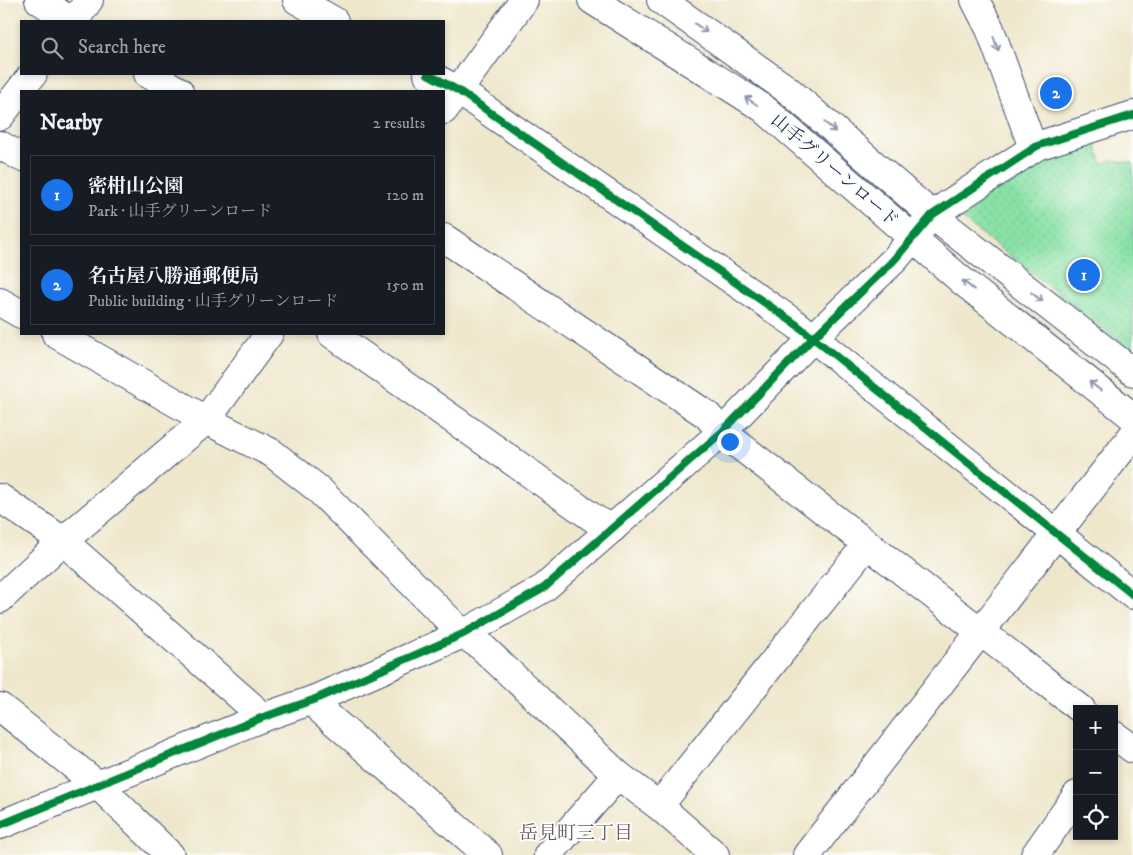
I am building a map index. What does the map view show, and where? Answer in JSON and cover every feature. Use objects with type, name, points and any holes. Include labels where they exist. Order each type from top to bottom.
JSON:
[{"type":"street","points":[[39,0],[70,20]]},
{"type":"street","points":[[73,20],[89,0]]},
{"type":"street","points":[[297,0],[332,20]]},
{"type":"street","points":[[524,0],[451,101],[789,319],[1133,595]]},
{"type":"street","name":"山手グリーンロード","points":[[592,0],[763,108],[914,237],[960,280],[1133,417]]},
{"type":"street","name":"山手グリーンロード","points":[[662,0],[788,90],[932,215],[1133,372]]},
{"type":"street","points":[[976,0],[990,29],[1033,148]]},
{"type":"street","points":[[20,90],[32,75]]},
{"type":"street","points":[[150,75],[177,90]]},
{"type":"street","points":[[429,75],[442,90]]},
{"type":"street","points":[[0,116],[20,91]]},
{"type":"street","points":[[0,825],[261,718],[313,700],[463,634],[544,588],[722,432],[812,339],[895,259],[932,215],[1033,148],[1133,115]]},
{"type":"street","points":[[0,145],[20,156]]},
{"type":"street","points":[[445,239],[707,415],[722,432],[1076,705]]},
{"type":"street","points":[[0,302],[20,313]]},
{"type":"street","points":[[58,335],[206,420],[272,453],[318,489],[463,634],[481,646],[618,775],[659,806],[715,855]]},
{"type":"street","points":[[0,599],[63,540],[206,420],[268,335]]},
{"type":"street","points":[[333,335],[596,520],[613,528]]},
{"type":"street","points":[[807,855],[1133,435]]},
{"type":"street","points":[[0,498],[63,540],[251,706],[261,718]]},
{"type":"street","points":[[659,806],[867,544]]},
{"type":"street","points":[[313,700],[323,712],[488,855]]},
{"type":"street","points":[[0,707],[98,785],[170,855]]},
{"type":"street","points":[[548,855],[618,775]]},
{"type":"street","points":[[1035,855],[1073,802]]},
{"type":"green space","points":[[1093,137],[1102,164],[1112,160],[1133,163],[1133,352],[951,210],[1037,153]]},
{"type":"cycle path","points":[[430,75],[459,91],[797,325],[1133,595]]},
{"type":"cycle path","points":[[0,825],[261,718],[313,700],[463,634],[544,588],[722,432],[812,339],[895,259],[932,215],[1037,146],[1133,115]]},
{"type":"place","name":"名古屋八勝通郵便局","points":[[1056,93]]},
{"type":"place","name":"密柑山公園","points":[[1084,275]]},
{"type":"district","name":"岳見町三丁目","points":[[576,832]]}]
